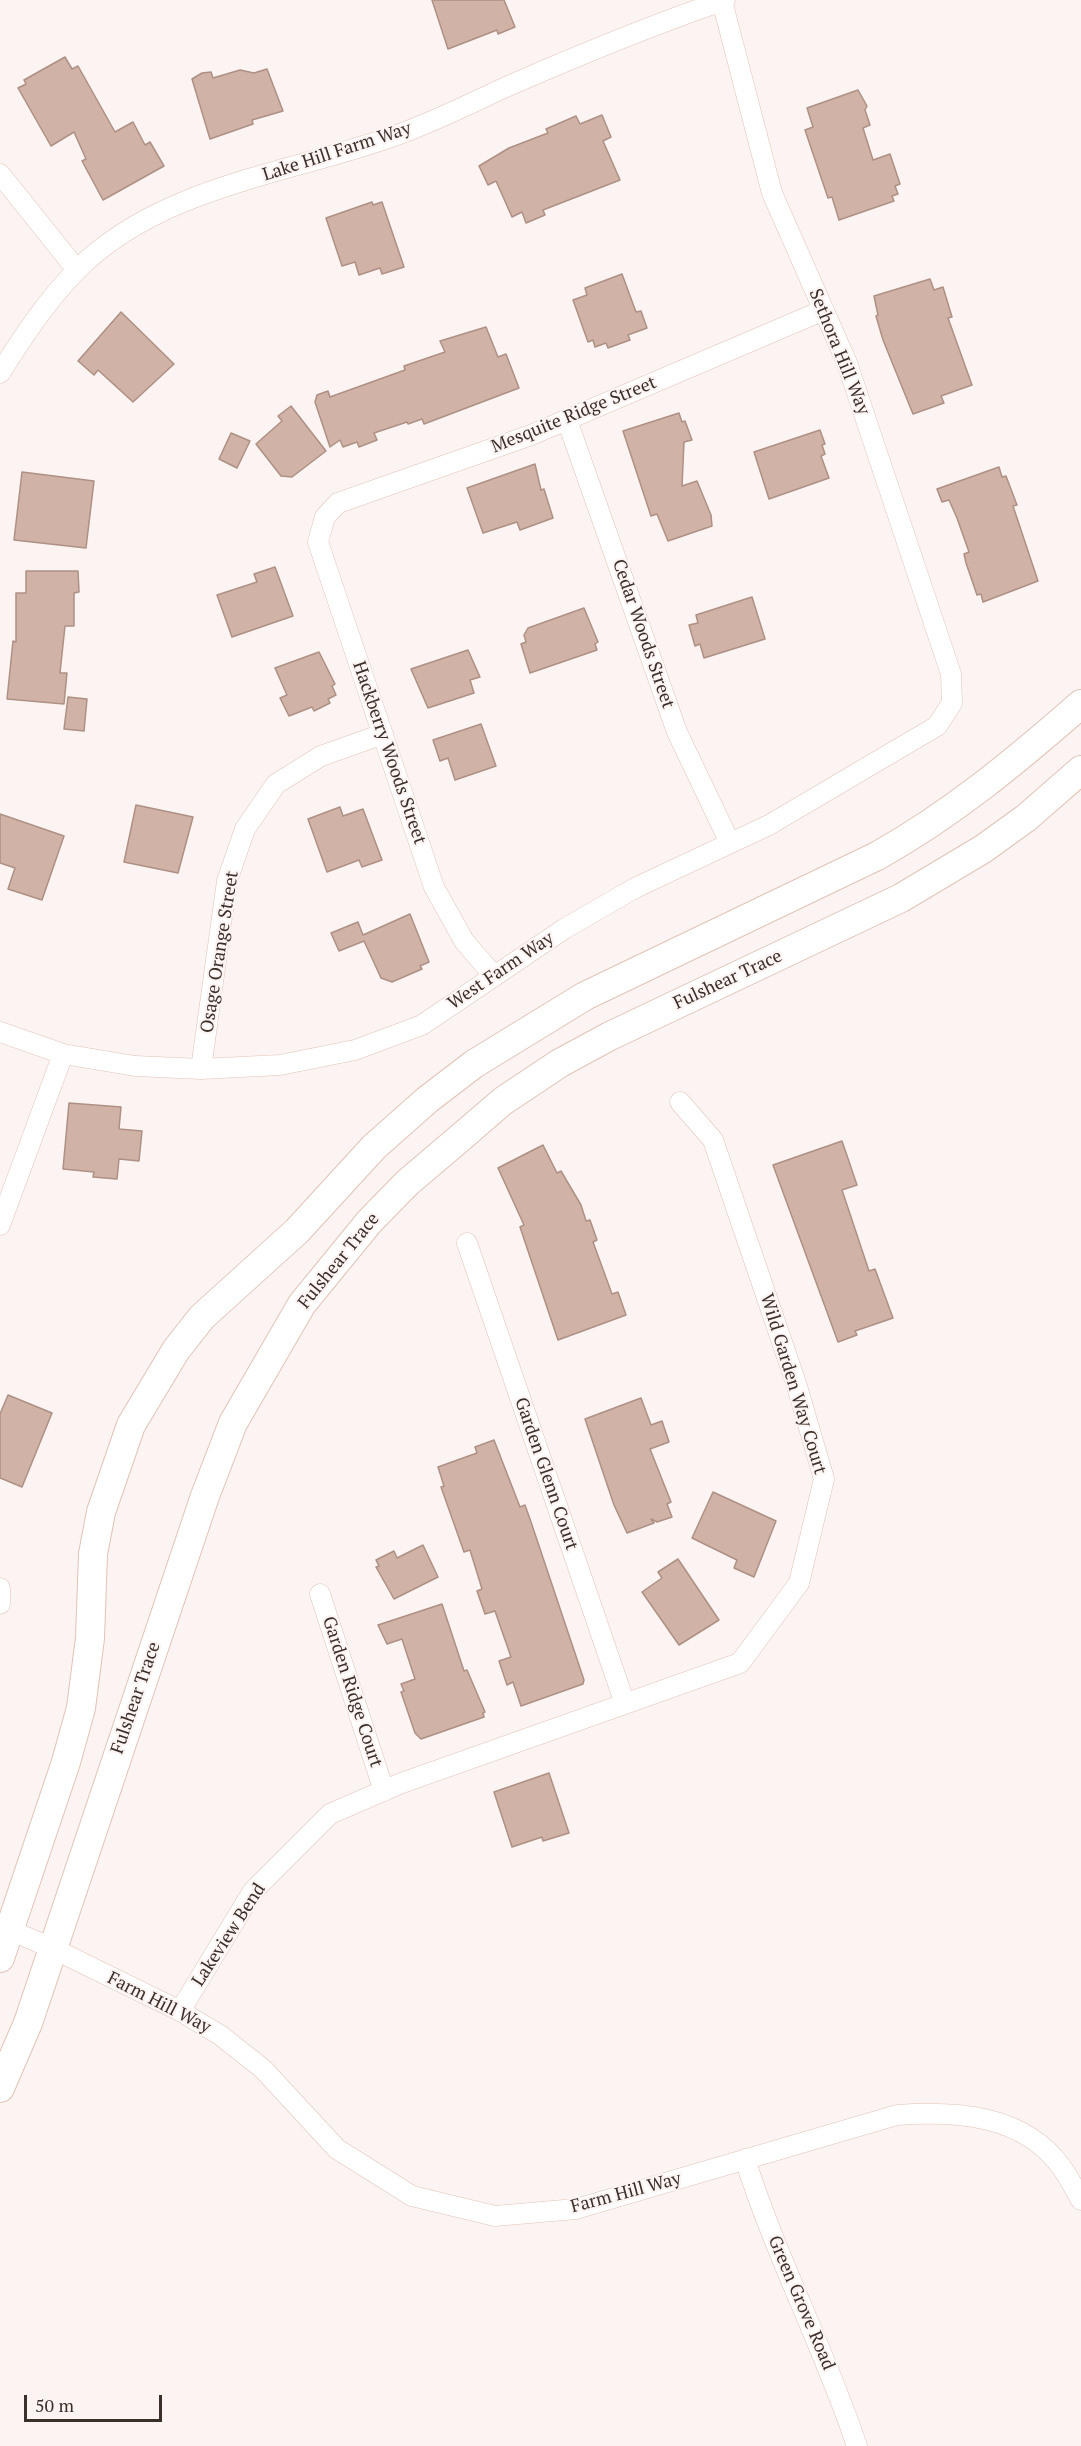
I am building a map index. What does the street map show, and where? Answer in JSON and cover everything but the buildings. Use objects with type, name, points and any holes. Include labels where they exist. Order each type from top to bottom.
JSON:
[{"type":"street","name":"Lake Hill Farm Way","points":[[0,374],[38,314],[77,270],[121,235],[165,211],[217,190],[395,136],[637,30],[724,1]]},
{"type":"street","name":"Sethora Hill Way","points":[[724,1],[772,193],[847,363],[951,674],[952,703]]},
{"type":"street","points":[[0,174],[77,270]]},
{"type":"street","name":"Mesquite Ridge Street","points":[[325,517],[338,503],[531,435],[824,310]]},
{"type":"street","name":"Cedar Woods Street","points":[[567,420],[677,732],[730,843]]},
{"type":"street","name":"Hackberry Woods Street","points":[[325,517],[318,542],[434,887],[464,941],[494,976]]},
{"type":"street","name":"West Farm Way","points":[[0,1032],[63,1054],[135,1066],[201,1069],[280,1065],[355,1050],[422,1025],[564,929],[635,888],[769,825],[937,726],[952,703]]},
{"type":"street","points":[[0,1958],[5,1928],[66,1762],[81,1708],[90,1638],[93,1554],[101,1512],[131,1425],[176,1350],[202,1317],[297,1231],[374,1147],[427,1100],[474,1064],[585,996],[877,856],[920,832],[967,800],[1081,704]]},
{"type":"street","name":"Osage Orange Street","points":[[201,1069],[227,881],[245,829],[276,784],[321,756],[383,734]]},
{"type":"street","name":"Fulshear Trace","points":[[0,2088],[28,2023],[201,1507],[233,1423],[279,1341],[328,1270],[406,1183],[503,1101],[560,1063],[610,1036],[901,898],[946,873],[1026,818],[1081,770]]},
{"type":"street","points":[[0,1225],[63,1054]]},
{"type":"street","points":[[474,1064],[503,1101]]},
{"type":"street","name":"Wild Garden Way Court","points":[[392,1788],[740,1664],[799,1583],[824,1479],[796,1383],[713,1140],[680,1102]]},
{"type":"street","name":"Garden Glenn Court","points":[[467,1244],[625,1704]]},
{"type":"street","points":[[0,1588],[0,1604]]},
{"type":"street","name":"Garden Ridge Court","points":[[320,1594],[392,1788]]},
{"type":"street","name":"Lakeview Bend","points":[[180,2011],[253,1891],[330,1814],[392,1788]]},
{"type":"street","name":"Farm Hill Way","points":[[5,1928],[52,1948],[180,2011],[220,2035],[263,2069],[337,2149],[412,2196],[495,2216],[576,2209],[897,2115],[943,2112],[977,2116],[1004,2124],[1037,2144],[1061,2166],[1081,2200]]},
{"type":"street","name":"Green Grove Road","points":[[745,2159],[776,2247],[823,2353],[856,2446]]}]
